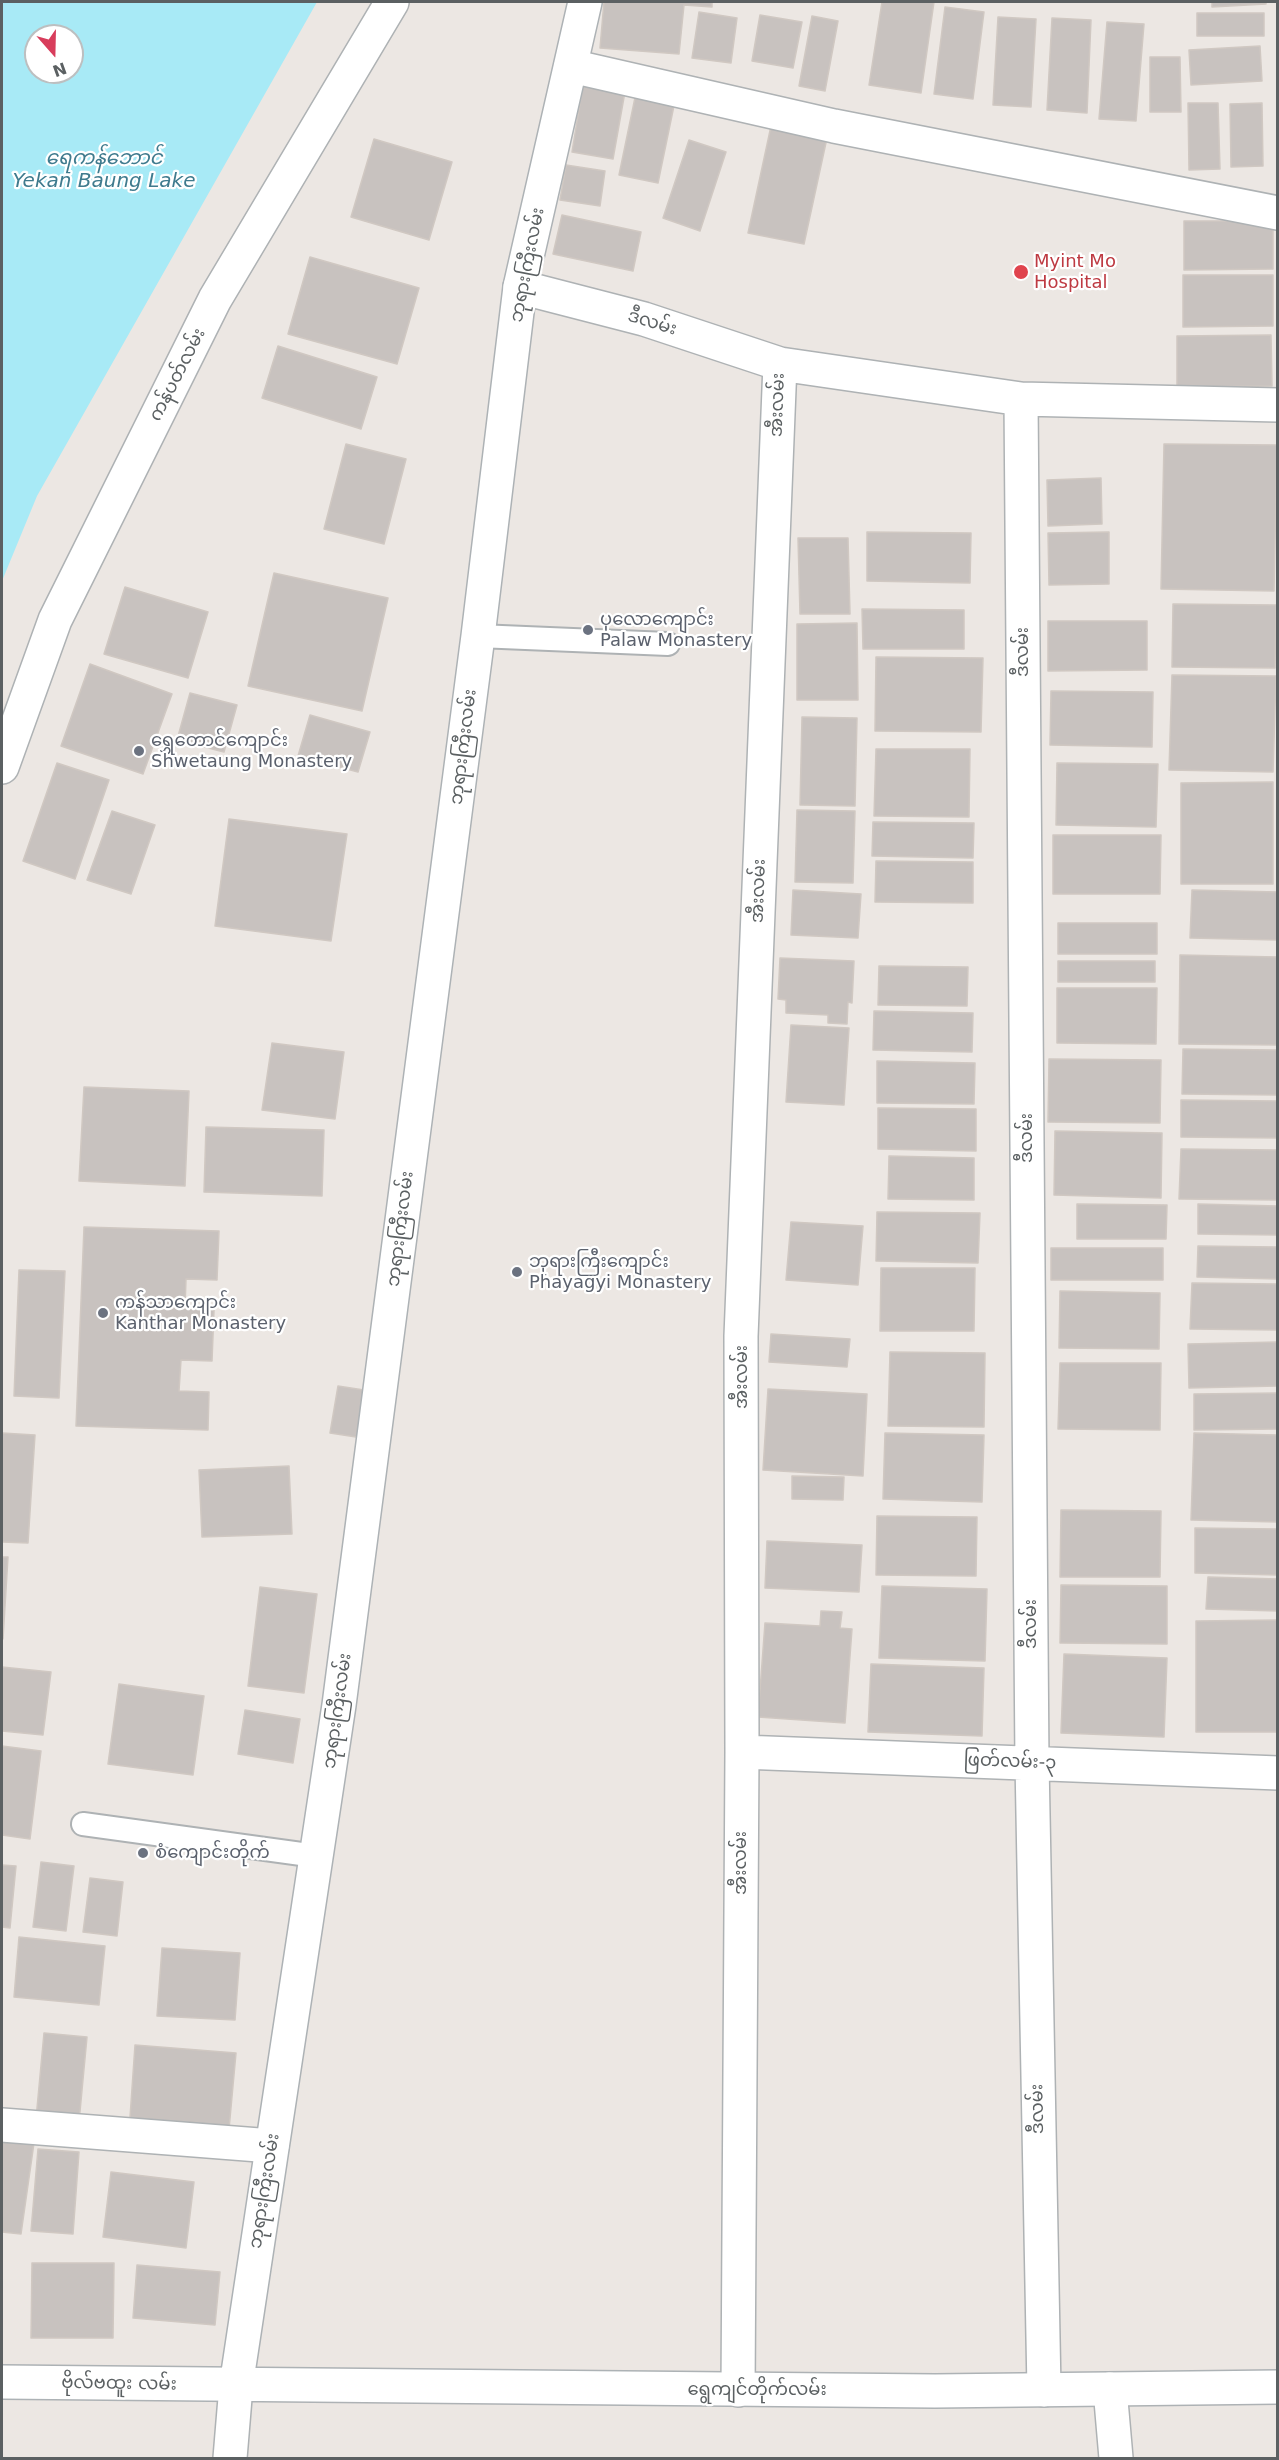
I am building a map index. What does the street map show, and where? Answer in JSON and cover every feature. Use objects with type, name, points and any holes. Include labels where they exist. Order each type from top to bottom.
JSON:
[{"type":"street","name":"ကန်ပတ်လမ်း","points":[[2,767],[55,620],[215,299],[392,2]]},
{"type":"street","name":"ဘုရားကြီးလမ်း","points":[[230,2458],[236,2386],[339,1705],[478,636],[520,287],[585,2]]},
{"type":"street","points":[[571,66],[834,126],[1278,213]]},
{"type":"street","name":"ဒီလမ်း","points":[[520,287],[644,319],[780,364],[1021,399],[1032,1762],[1044,2390]]},
{"type":"street","name":"အီးလမ်း","points":[[738,2390],[742,1752],[741,1336],[780,364]]},
{"type":"street","points":[[1021,399],[1278,405]]},
{"type":"street","name":"ဖြတ်လမ်း-၃","points":[[742,1752],[1278,1773]]},
{"type":"street","points":[[2,2125],[272,2146]]},
{"type":"street","name":"ဗိုလ်ဗထူး လမ်း","points":[[2,2382],[236,2386]]},
{"type":"street","name":"ရွေကျင်တိုက်လမ်း","points":[[236,2386],[738,2390],[1278,2387]]},
{"type":"street","points":[[1110,2389],[1116,2458]]},
{"type":"lane","points":[[478,636],[668,644]]},
{"type":"lane","points":[[83,1824],[316,1856]]},
{"type":"water","name":"ရေကန်ဘောင် Yekan Baung Lake","points":[[2,2],[317,2],[37,496],[2,581]]},
{"type":"building","points":[[604,2],[712,2],[712,7],[684,5],[679,54],[600,48]]},
{"type":"building","points":[[882,2],[934,2],[921,93],[869,85]]},
{"type":"building","points":[[1212,2],[1266,2],[1266,4],[1212,7]]},
{"type":"building","points":[[945,7],[984,12],[973,99],[934,94]]},
{"type":"building","points":[[699,12],[737,18],[731,63],[692,58]]},
{"type":"building","points":[[1197,13],[1264,13],[1264,36],[1197,36]]},
{"type":"building","points":[[760,15],[802,22],[793,68],[752,61]]},
{"type":"building","points":[[812,16],[838,21],[825,91],[799,86]]},
{"type":"building","points":[[998,17],[1036,19],[1031,107],[993,105]]},
{"type":"building","points":[[1052,18],[1091,20],[1087,113],[1047,110]]},
{"type":"building","points":[[1107,22],[1144,24],[1136,121],[1099,119]]},
{"type":"building","points":[[1260,46],[1262,81],[1191,85],[1189,50]]},
{"type":"building","points":[[1150,57],[1180,57],[1181,112],[1150,112]]},
{"type":"building","points":[[584,79],[626,86],[613,159],[572,152]]},
{"type":"building","points":[[637,88],[676,96],[658,183],[619,175]]},
{"type":"building","points":[[1188,103],[1218,103],[1220,169],[1189,170]]},
{"type":"building","points":[[1262,103],[1263,166],[1231,167],[1230,104]]},
{"type":"building","points":[[771,126],[827,138],[804,244],[748,233]]},
{"type":"building","points":[[374,139],[452,162],[429,240],[351,217]]},
{"type":"building","points":[[689,140],[726,152],[700,231],[663,218]]},
{"type":"building","points":[[566,165],[605,171],[600,206],[560,200]]},
{"type":"building","points":[[562,215],[641,232],[633,271],[553,254]]},
{"type":"building","points":[[1184,221],[1273,221],[1273,269],[1184,270]]},
{"type":"building","points":[[310,257],[419,288],[397,364],[288,334]]},
{"type":"building","points":[[1183,275],[1273,275],[1273,326],[1183,327]]},
{"type":"building","points":[[1271,335],[1272,386],[1177,387],[1177,336]]},
{"type":"building","points":[[278,346],[377,377],[361,429],[262,398]]},
{"type":"building","points":[[346,444],[406,459],[384,544],[324,529]]},
{"type":"building","points":[[1164,444],[1277,445],[1274,591],[1161,589]]},
{"type":"building","points":[[1101,478],[1102,524],[1048,526],[1047,480]]},
{"type":"building","points":[[867,532],[971,533],[970,583],[867,581]]},
{"type":"building","points":[[1109,532],[1109,584],[1049,585],[1048,533]]},
{"type":"building","points":[[798,538],[848,538],[850,614],[800,614]]},
{"type":"building","points":[[274,573],[388,598],[362,711],[248,686]]},
{"type":"building","points":[[125,587],[208,612],[188,678],[104,654]]},
{"type":"building","points":[[1173,604],[1276,605],[1275,668],[1172,667]]},
{"type":"building","points":[[862,609],[964,610],[964,649],[863,649]]},
{"type":"building","points":[[1048,621],[1147,621],[1147,670],[1048,671]]},
{"type":"building","points":[[857,623],[858,700],[797,700],[797,624]]},
{"type":"building","points":[[876,657],[983,658],[981,732],[875,731]]},
{"type":"building","points":[[90,664],[172,694],[143,774],[61,746]]},
{"type":"building","points":[[1172,675],[1276,676],[1273,772],[1169,770]]},
{"type":"building","points":[[1051,691],[1153,692],[1152,747],[1050,745]]},
{"type":"building","points":[[190,693],[237,705],[224,752],[177,740]]},
{"type":"building","points":[[310,715],[370,732],[358,772],[298,756]]},
{"type":"building","points":[[802,717],[857,718],[855,806],[800,805]]},
{"type":"building","points":[[876,749],[970,749],[969,817],[874,816]]},
{"type":"building","points":[[57,763],[109,780],[75,879],[23,861]]},
{"type":"building","points":[[1057,763],[1158,764],[1156,827],[1056,825]]},
{"type":"building","points":[[1273,782],[1273,884],[1181,884],[1181,783]]},
{"type":"building","points":[[797,810],[855,811],[853,883],[795,882]]},
{"type":"building","points":[[112,811],[155,825],[131,894],[87,880]]},
{"type":"building","points":[[229,819],[347,834],[331,941],[215,926]]},
{"type":"building","points":[[873,822],[974,823],[973,858],[872,856]]},
{"type":"building","points":[[1053,835],[1161,835],[1160,894],[1053,894]]},
{"type":"building","points":[[876,861],[973,862],[973,903],[875,902]]},
{"type":"building","points":[[793,890],[861,894],[858,938],[791,935]]},
{"type":"building","points":[[1192,890],[1278,892],[1278,940],[1190,938]]},
{"type":"building","points":[[1058,923],[1157,923],[1157,954],[1058,954]]},
{"type":"building","points":[[1180,955],[1278,957],[1278,1045],[1179,1044]]},
{"type":"building","points":[[780,958],[854,961],[852,1003],[848,1002],[847,1024],[828,1023],[828,1015],[786,1013],[786,1000],[778,999]]},
{"type":"building","points":[[1058,961],[1155,961],[1155,982],[1058,982]]},
{"type":"building","points":[[879,966],[968,967],[967,1006],[878,1005]]},
{"type":"building","points":[[1057,988],[1157,988],[1156,1044],[1057,1043]]},
{"type":"building","points":[[874,1011],[973,1013],[972,1052],[873,1050]]},
{"type":"building","points":[[791,1025],[849,1028],[844,1105],[786,1102]]},
{"type":"building","points":[[272,1043],[344,1052],[335,1119],[262,1110]]},
{"type":"building","points":[[1183,1049],[1278,1050],[1278,1095],[1182,1094]]},
{"type":"building","points":[[1049,1059],[1161,1060],[1160,1123],[1048,1122]]},
{"type":"building","points":[[877,1061],[975,1063],[974,1104],[877,1103]]},
{"type":"building","points":[[84,1087],[189,1091],[185,1186],[79,1181]]},
{"type":"building","points":[[1181,1100],[1278,1101],[1278,1138],[1181,1137]]},
{"type":"building","points":[[878,1108],[976,1109],[976,1151],[878,1149]]},
{"type":"building","points":[[206,1127],[324,1130],[322,1196],[204,1192]]},
{"type":"building","points":[[1055,1131],[1162,1133],[1161,1198],[1054,1195]]},
{"type":"building","points":[[1181,1149],[1278,1150],[1278,1200],[1179,1199]]},
{"type":"building","points":[[889,1156],[974,1158],[974,1200],[888,1199]]},
{"type":"building","points":[[1077,1204],[1167,1205],[1166,1239],[1077,1239]]},
{"type":"building","points":[[1198,1204],[1278,1206],[1278,1235],[1198,1234]]},
{"type":"building","points":[[877,1212],[980,1213],[978,1263],[876,1261]]},
{"type":"building","points":[[791,1222],[863,1226],[858,1285],[786,1280]]},
{"type":"building","points":[[84,1227],[219,1231],[217,1280],[186,1279],[185,1308],[214,1310],[212,1361],[181,1360],[179,1391],[209,1392],[208,1430],[76,1426]]},
{"type":"building","points":[[1198,1246],[1278,1247],[1278,1279],[1197,1277]]},
{"type":"building","points":[[1051,1248],[1163,1248],[1163,1280],[1051,1280]]},
{"type":"building","points":[[881,1268],[975,1268],[974,1331],[880,1331]]},
{"type":"building","points":[[19,1270],[65,1271],[59,1398],[14,1396]]},
{"type":"building","points":[[1192,1283],[1278,1284],[1278,1330],[1190,1329]]},
{"type":"building","points":[[1060,1291],[1160,1293],[1159,1349],[1059,1348]]},
{"type":"building","points":[[771,1334],[850,1339],[847,1367],[769,1362]]},
{"type":"building","points":[[1278,1342],[1278,1386],[1189,1388],[1188,1344]]},
{"type":"building","points":[[890,1352],[985,1353],[984,1427],[888,1426]]},
{"type":"building","points":[[1060,1363],[1161,1363],[1160,1430],[1058,1429]]},
{"type":"building","points":[[338,1386],[377,1392],[369,1439],[330,1433]]},
{"type":"building","points":[[768,1389],[867,1394],[863,1476],[763,1470]]},
{"type":"building","points":[[1278,1393],[1278,1429],[1194,1430],[1194,1394]]},
{"type":"building","points":[[2,1433],[35,1435],[28,1543],[2,1542]]},
{"type":"building","points":[[885,1433],[984,1435],[982,1502],[883,1499]]},
{"type":"building","points":[[1194,1433],[1278,1435],[1278,1522],[1191,1520]]},
{"type":"building","points":[[289,1466],[292,1534],[202,1537],[199,1470]]},
{"type":"building","points":[[792,1476],[844,1477],[843,1500],[792,1499]]},
{"type":"building","points":[[1061,1510],[1161,1511],[1160,1577],[1060,1577]]},
{"type":"building","points":[[877,1516],[977,1517],[976,1576],[876,1575]]},
{"type":"building","points":[[1195,1528],[1278,1529],[1278,1575],[1195,1573]]},
{"type":"building","points":[[767,1541],[862,1545],[859,1592],[765,1588]]},
{"type":"building","points":[[2,1557],[8,1557],[3,1639],[2,1639]]},
{"type":"building","points":[[1208,1577],[1278,1579],[1278,1611],[1206,1609]]},
{"type":"building","points":[[1061,1585],[1167,1586],[1167,1644],[1060,1643]]},
{"type":"building","points":[[882,1586],[987,1589],[985,1661],[879,1658]]},
{"type":"building","points":[[260,1587],[317,1594],[304,1693],[248,1686]]},
{"type":"building","points":[[821,1611],[842,1612],[840,1628],[852,1629],[845,1723],[758,1717],[765,1623],[820,1626]]},
{"type":"building","points":[[1278,1620],[1278,1732],[1196,1732],[1196,1621]]},
{"type":"building","points":[[1064,1654],[1167,1658],[1164,1737],[1061,1733]]},
{"type":"building","points":[[871,1664],[984,1668],[982,1736],[868,1732]]},
{"type":"building","points":[[2,1667],[51,1672],[43,1735],[2,1731]]},
{"type":"building","points":[[119,1684],[204,1696],[193,1775],[108,1764]]},
{"type":"building","points":[[245,1710],[300,1719],[293,1763],[238,1754]]},
{"type":"building","points":[[2,1746],[41,1751],[30,1839],[2,1835]]},
{"type":"building","points":[[41,1862],[74,1866],[66,1931],[33,1927]]},
{"type":"building","points":[[2,1865],[16,1866],[10,1928],[2,1927]]},
{"type":"building","points":[[90,1878],[123,1882],[117,1936],[83,1932]]},
{"type":"building","points":[[19,1937],[105,1946],[99,2005],[14,1997]]},
{"type":"building","points":[[162,1948],[240,1953],[235,2020],[157,2016]]},
{"type":"building","points":[[44,2033],[87,2037],[79,2122],[36,2119]]},
{"type":"building","points":[[135,2045],[236,2053],[228,2140],[129,2132]]},
{"type":"building","points":[[2,2138],[34,2143],[21,2234],[2,2232]]},
{"type":"building","points":[[38,2149],[79,2152],[73,2234],[31,2231]]},
{"type":"building","points":[[111,2172],[194,2182],[186,2248],[103,2237]]},
{"type":"building","points":[[32,2263],[114,2263],[113,2338],[31,2338]]},
{"type":"building","points":[[137,2265],[220,2272],[215,2325],[133,2318]]},
{"type":"place","name":"Myint Mo Hospital","points":[[1021,272]]},
{"type":"place","name":"ပုလောကျောင်း Palaw Monastery","points":[[588,630]]},
{"type":"place","name":"ရွှေတောင်ကျောင်း Shwetaung Monastery","points":[[139,751]]},
{"type":"place","name":"ဘုရားကြီးကျောင်း Phayagyi Monastery","points":[[517,1272]]},
{"type":"place","name":"ကန်သာကျောင်း Kanthar Monastery","points":[[103,1313]]},
{"type":"place","name":"စံကျောင်းတိုက်","points":[[143,1853]]}]
